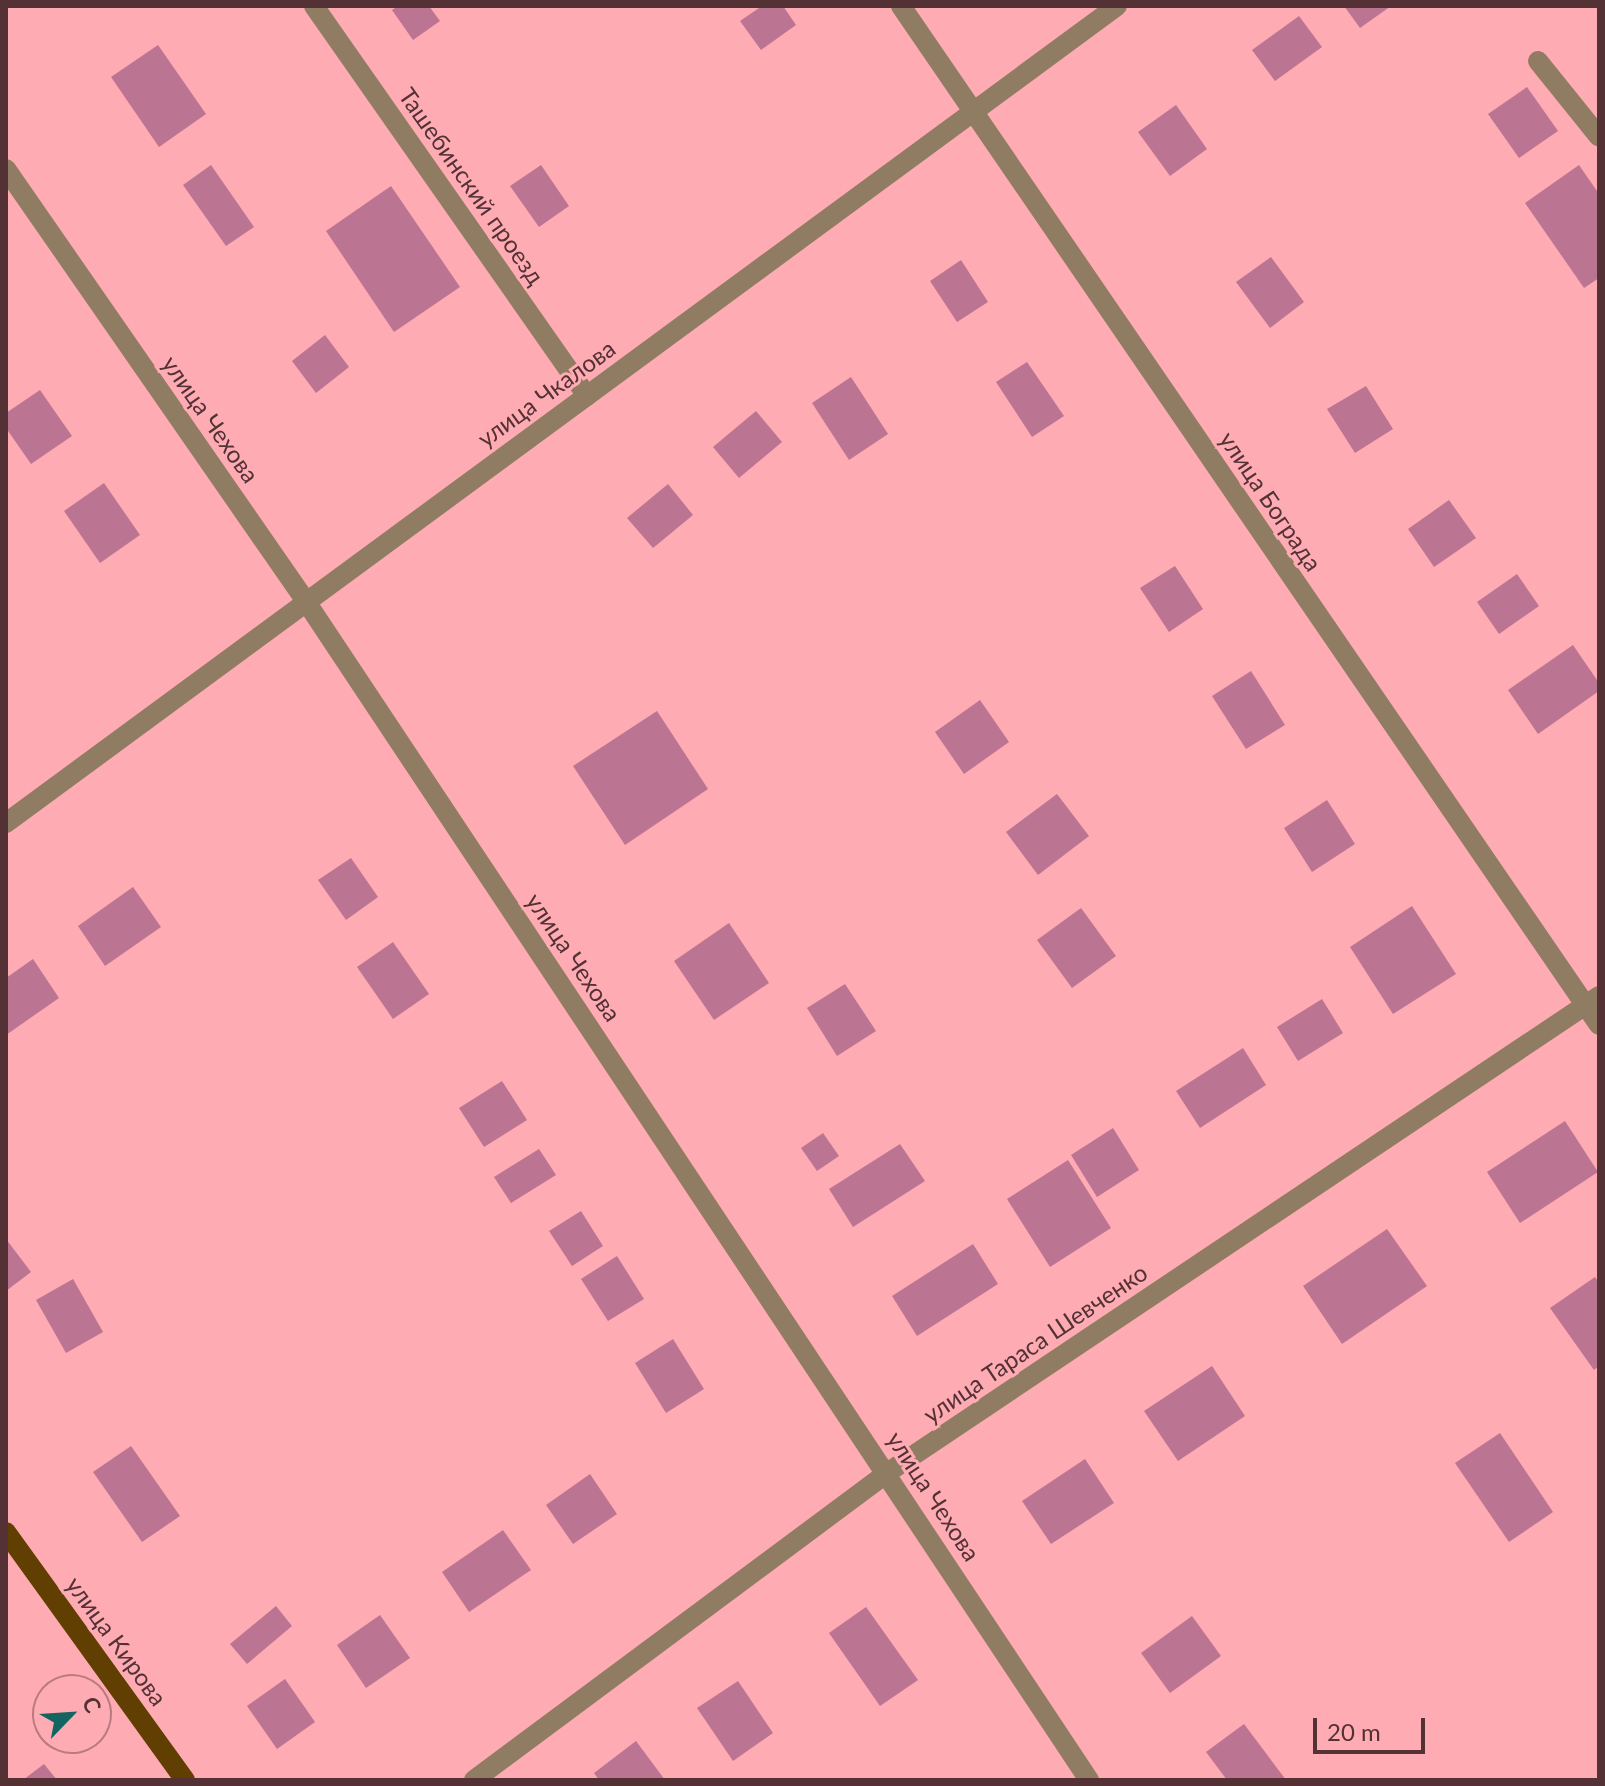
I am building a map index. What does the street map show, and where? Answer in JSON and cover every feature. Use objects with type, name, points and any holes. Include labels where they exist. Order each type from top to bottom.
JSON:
[{"type":"main road","name":"улица Кирова","points":[[6,1532],[185,1780]]},
{"type":"street","name":"Ташебинский проезд","points":[[314,6],[587,396]]},
{"type":"street","name":"улица Бограда","points":[[901,6],[1592,1000],[1599,1025]]},
{"type":"street","name":"улица Чкалова","points":[[6,823],[305,600],[1117,6]]},
{"type":"street","points":[[1538,61],[1599,137]]},
{"type":"street","name":"улица Чехова","points":[[6,169],[305,600],[1089,1780]]},
{"type":"street","name":"улица Тараса Шевченко","points":[[474,1780],[887,1473],[1592,1000]]},
{"type":"building","points":[[398,6],[429,6],[440,21],[413,40],[392,10]]},
{"type":"building","points":[[762,6],[783,6],[796,25],[761,50],[740,21]]},
{"type":"building","points":[[1344,6],[1391,6],[1360,28]]},
{"type":"building","points":[[1299,16],[1322,47],[1275,81],[1252,50]]},
{"type":"building","points":[[158,45],[206,114],[159,147],[111,77]]},
{"type":"building","points":[[1527,87],[1558,131],[1519,158],[1488,114]]},
{"type":"building","points":[[1176,105],[1207,149],[1170,176],[1138,132]]},
{"type":"building","points":[[211,165],[254,227],[226,246],[183,185]]},
{"type":"building","points":[[541,165],[569,206],[539,227],[510,186]]},
{"type":"building","points":[[1579,165],[1599,194],[1599,278],[1584,288],[1525,203]]},
{"type":"building","points":[[391,186],[460,287],[394,332],[326,231]]},
{"type":"building","points":[[1271,257],[1304,302],[1270,328],[1236,282]]},
{"type":"building","points":[[961,260],[988,302],[957,322],[930,281]]},
{"type":"building","points":[[325,335],[349,367],[316,393],[292,361]]},
{"type":"building","points":[[1027,362],[1064,416],[1032,437],[996,382]]},
{"type":"building","points":[[851,377],[888,434],[849,460],[812,403]]},
{"type":"building","points":[[1366,386],[1393,429],[1355,453],[1327,409]]},
{"type":"building","points":[[40,390],[72,436],[31,464],[6,428],[6,413]]},
{"type":"building","points":[[756,411],[782,442],[739,478],[713,447]]},
{"type":"building","points":[[104,483],[140,535],[100,563],[64,511]]},
{"type":"building","points":[[668,484],[693,515],[653,548],[627,518]]},
{"type":"building","points":[[1449,500],[1476,538],[1434,567],[1408,529]]},
{"type":"building","points":[[1175,566],[1203,609],[1169,632],[1140,588]]},
{"type":"building","points":[[1517,574],[1539,606],[1499,634],[1477,602]]},
{"type":"building","points":[[1573,645],[1599,683],[1599,691],[1538,734],[1508,690]]},
{"type":"building","points":[[1251,671],[1285,725],[1246,749],[1212,696]]},
{"type":"building","points":[[980,700],[1009,742],[964,774],[935,732]]},
{"type":"building","points":[[657,711],[708,789],[625,845],[573,766]]},
{"type":"building","points":[[1057,794],[1089,836],[1038,875],[1006,832]]},
{"type":"building","points":[[1327,800],[1355,844],[1312,872],[1284,828]]},
{"type":"building","points":[[351,858],[378,897],[346,920],[318,880]]},
{"type":"building","points":[[133,887],[161,927],[105,966],[78,926]]},
{"type":"building","points":[[1412,906],[1456,974],[1393,1014],[1350,947]]},
{"type":"building","points":[[1081,908],[1116,956],[1072,988],[1037,940]]},
{"type":"building","points":[[729,923],[769,983],[714,1020],[674,961]]},
{"type":"building","points":[[393,942],[429,994],[393,1019],[357,967]]},
{"type":"building","points":[[33,959],[59,998],[6,1035],[6,978]]},
{"type":"building","points":[[845,984],[876,1031],[837,1056],[807,1008]]},
{"type":"building","points":[[1322,999],[1343,1033],[1298,1061],[1277,1027]]},
{"type":"building","points":[[1243,1048],[1266,1085],[1200,1128],[1176,1091]]},
{"type":"building","points":[[502,1081],[527,1120],[484,1147],[459,1108]]},
{"type":"building","points":[[1565,1121],[1598,1172],[1520,1223],[1487,1172]]},
{"type":"building","points":[[1113,1128],[1139,1170],[1097,1197],[1071,1155]]},
{"type":"building","points":[[823,1133],[839,1156],[817,1171],[801,1148]]},
{"type":"building","points":[[900,1144],[925,1181],[853,1227],[829,1189]]},
{"type":"building","points":[[539,1149],[556,1175],[511,1203],[494,1177]]},
{"type":"building","points":[[1068,1160],[1111,1228],[1050,1267],[1007,1199]]},
{"type":"building","points":[[581,1211],[603,1246],[572,1266],[549,1231]]},
{"type":"building","points":[[1387,1229],[1427,1286],[1342,1344],[1303,1286]]},
{"type":"building","points":[[6,1239],[31,1272],[6,1291]]},
{"type":"building","points":[[973,1244],[998,1284],[917,1336],[892,1296]]},
{"type":"building","points":[[617,1256],[644,1299],[608,1321],[581,1279]]},
{"type":"building","points":[[1595,1277],[1599,1283],[1599,1366],[1594,1370],[1550,1308]]},
{"type":"building","points":[[73,1279],[103,1332],[66,1353],[36,1300]]},
{"type":"building","points":[[673,1339],[704,1389],[666,1413],[635,1363]]},
{"type":"building","points":[[1212,1366],[1245,1416],[1178,1461],[1144,1411]]},
{"type":"building","points":[[1500,1433],[1553,1512],[1509,1542],[1455,1463]]},
{"type":"building","points":[[131,1446],[180,1516],[142,1542],[93,1472]]},
{"type":"building","points":[[1085,1459],[1114,1503],[1051,1544],[1022,1501]]},
{"type":"building","points":[[590,1474],[617,1514],[573,1544],[546,1505]]},
{"type":"building","points":[[503,1530],[531,1570],[469,1612],[442,1572]]},
{"type":"building","points":[[276,1606],[292,1626],[247,1664],[230,1644]]},
{"type":"building","points":[[866,1607],[918,1680],[880,1706],[829,1633]]},
{"type":"building","points":[[380,1615],[410,1658],[366,1688],[337,1645]]},
{"type":"building","points":[[1192,1616],[1221,1656],[1170,1693],[1141,1653]]},
{"type":"building","points":[[285,1679],[315,1722],[277,1749],[247,1706]]},
{"type":"building","points":[[738,1681],[773,1733],[733,1761],[697,1708]]},
{"type":"building","points":[[1244,1724],[1286,1780],[1227,1780],[1206,1752]]},
{"type":"building","points":[[636,1741],[665,1780],[599,1780],[594,1773]]},
{"type":"building","points":[[44,1764],[57,1780],[23,1780]]}]
